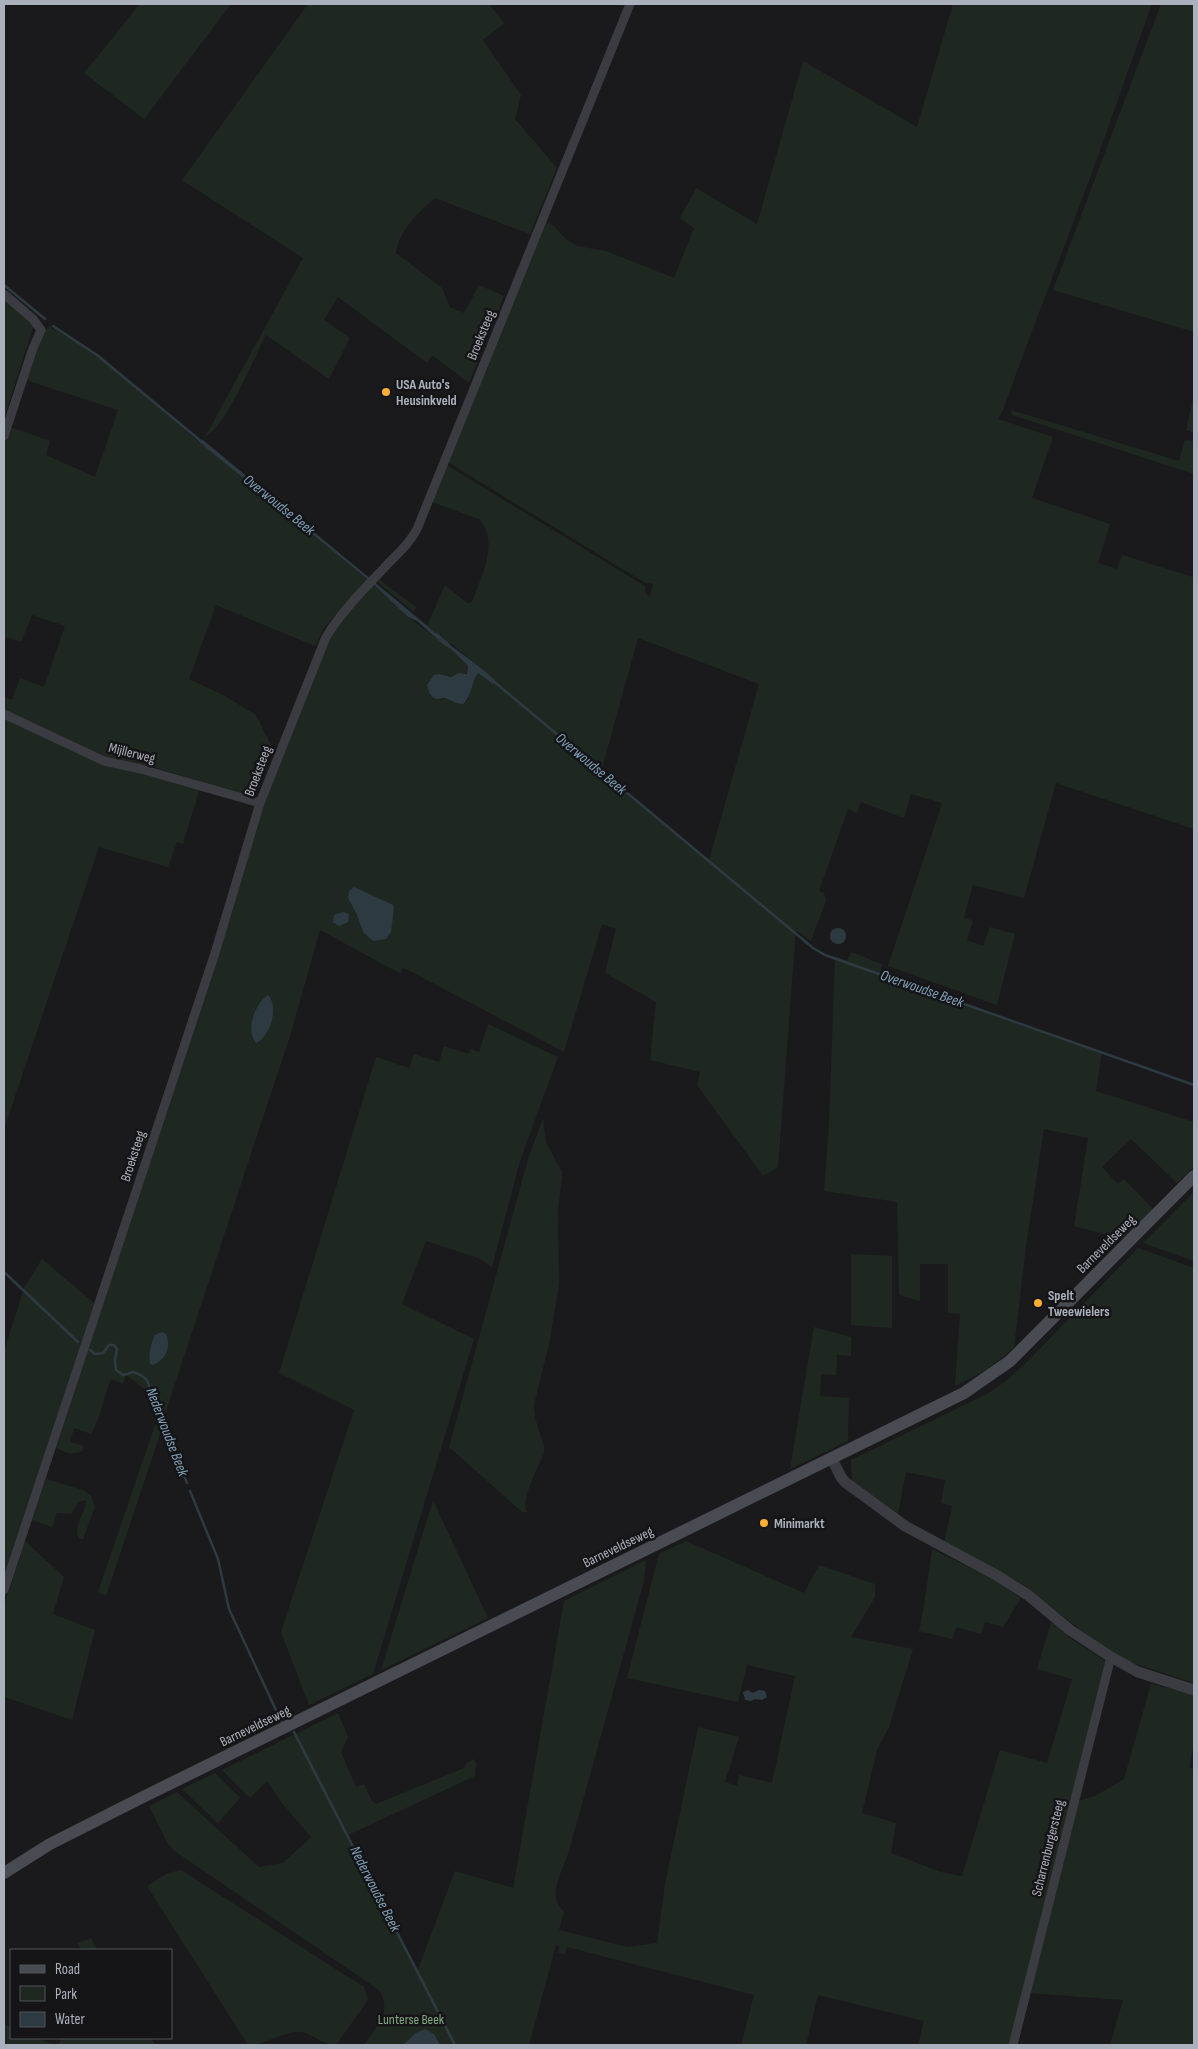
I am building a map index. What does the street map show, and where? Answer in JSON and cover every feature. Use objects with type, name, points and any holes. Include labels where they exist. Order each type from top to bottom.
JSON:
[{"type":"main road","name":"Barneveldseweg","points":[[4,1873],[50,1844],[132,1802],[964,1393],[1010,1361],[1194,1176]]},
{"type":"street","name":"Broeksteeg","points":[[4,1590],[212,962],[260,803],[326,636],[349,605],[408,544],[417,529],[630,4]]},
{"type":"street","points":[[4,294],[33,320],[41,330],[33,348],[4,436]]},
{"type":"street","name":"Mijllerweg","points":[[4,714],[104,761],[141,769],[260,803]]},
{"type":"street","points":[[832,1459],[845,1482],[905,1526],[996,1575],[1028,1595],[1070,1630],[1111,1657],[1138,1672],[1194,1690]]},
{"type":"street","name":"Scharrenburgersteeg","points":[[1013,2045],[1111,1657]]},
{"type":"green space","points":[[140,4],[231,4],[144,119],[84,73]]},
{"type":"green space","points":[[308,4],[489,4],[504,23],[483,40],[521,95],[515,119],[557,168],[530,234],[435,198],[411,222],[401,236],[396,253],[442,288],[450,307],[464,313],[479,285],[504,296],[469,383],[432,355],[427,363],[338,297],[324,320],[350,338],[329,379],[266,335],[239,391],[222,420],[205,437],[303,258],[182,180]]},
{"type":"green space","points":[[953,4],[1152,4],[1099,154],[998,419],[1053,437],[1032,498],[1110,524],[1098,563],[1117,569],[1122,555],[1193,577],[1194,573],[1194,829],[1056,783],[1024,898],[973,885],[964,917],[973,921],[967,940],[983,946],[990,927],[1015,934],[997,1005],[888,966],[942,803],[911,794],[904,818],[861,802],[857,813],[848,809],[819,891],[824,893],[826,901],[811,941],[796,930],[778,1167],[763,1176],[697,1085],[700,1072],[650,1060],[656,1002],[605,973],[616,929],[602,924],[564,1052],[402,967],[401,974],[320,930],[291,1033],[163,1420],[146,1390],[126,1375],[123,1384],[111,1379],[98,1420],[91,1434],[74,1428],[70,1442],[84,1446],[83,1451],[70,1454],[56,1448],[186,1049],[248,845],[330,633],[371,582],[408,617],[451,649],[468,666],[467,673],[451,676],[439,674],[440,700],[444,698],[456,703],[468,700],[472,683],[478,673],[493,684],[495,680],[427,626],[445,585],[467,603],[472,602],[487,560],[488,538],[485,528],[479,519],[429,501],[445,464],[645,586],[646,594],[650,597],[653,584],[648,582],[647,584],[446,461],[545,222],[554,226],[566,239],[577,246],[606,251],[674,278],[694,228],[680,218],[696,188],[757,224],[803,61],[917,127]],"holes":[[[638,638],[759,684],[709,860],[601,772]],[[348,898],[380,900],[392,905],[363,932]]]},
{"type":"green space","points":[[1161,4],[1194,4],[1194,332],[1053,290]]},
{"type":"green space","points":[[4,298],[34,324],[4,419]]},
{"type":"green space","points":[[49,326],[95,353],[199,442],[367,579],[324,628],[315,646],[216,605],[189,679],[225,696],[256,715],[273,749],[256,794],[243,795],[154,767],[100,757],[4,711],[4,697],[12,700],[20,678],[44,687],[65,626],[32,615],[21,642],[7,637],[4,642],[4,446],[10,427],[50,441],[46,455],[95,477],[118,410],[29,381],[26,377],[40,337]]},
{"type":"green space","points":[[1194,395],[1194,433],[1186,430]]},
{"type":"green space","points":[[1011,410],[1179,461],[1185,440],[1193,441],[1194,436],[1194,474],[1012,415]]},
{"type":"green space","points":[[377,578],[416,607],[414,612],[375,580]]},
{"type":"green space","points":[[4,717],[125,767],[200,788],[183,844],[177,842],[168,867],[99,847],[4,1129]]},
{"type":"green space","points":[[851,952],[882,964],[880,973],[1102,1052],[1096,1091],[1194,1122],[1194,1166],[1177,1183],[1131,1139],[1102,1167],[1118,1184],[1124,1179],[1153,1209],[1123,1239],[1074,1226],[1088,1138],[1044,1129],[1026,1246],[1014,1348],[986,1370],[955,1386],[960,1314],[948,1313],[948,1264],[920,1264],[920,1301],[899,1295],[897,1202],[824,1191],[829,1125],[835,956],[847,961]]},
{"type":"green space","points":[[488,1024],[558,1057],[520,1161],[492,1267],[478,1258],[426,1241],[402,1304],[474,1339],[373,1674],[309,1705],[281,1632],[354,1410],[279,1373],[376,1057],[409,1068],[414,1054],[439,1062],[444,1046],[468,1054],[471,1049],[479,1052]]},
{"type":"green space","points":[[543,1118],[546,1142],[562,1172],[558,1209],[559,1284],[549,1344],[534,1405],[535,1418],[544,1446],[544,1453],[528,1491],[526,1500],[527,1512],[522,1512],[449,1447],[528,1159]]},
{"type":"green space","points":[[1194,1192],[1194,1261],[1143,1243]]},
{"type":"green space","points":[[1138,1248],[1194,1268],[1194,1683],[1136,1664],[1113,1654],[1024,1585],[944,1543],[952,1506],[941,1503],[945,1480],[906,1472],[898,1514],[852,1480],[851,1460],[987,1394],[1006,1381],[1028,1361]]},
{"type":"green space","points":[[851,1254],[892,1256],[892,1328],[851,1325]]},
{"type":"green space","points":[[42,1259],[94,1303],[4,1579],[4,1352],[24,1288]]},
{"type":"green space","points":[[814,1327],[851,1337],[851,1356],[837,1355],[836,1375],[821,1374],[820,1396],[849,1398],[848,1441],[790,1469]]},
{"type":"green space","points":[[155,1425],[162,1428],[106,1596],[98,1592]]},
{"type":"green space","points":[[46,1479],[83,1490],[91,1496],[95,1507],[83,1539],[80,1539],[77,1530],[86,1500],[78,1502],[71,1514],[57,1513],[52,1527],[32,1520]]},
{"type":"green space","points":[[433,1500],[488,1618],[381,1670]]},
{"type":"green space","points":[[25,1541],[64,1577],[53,1614],[95,1630],[72,1720],[4,1697],[4,1606]]},
{"type":"green space","name":"Lunterse Beek","points":[[686,1541],[804,1593],[819,1565],[875,1584],[875,1597],[851,1637],[913,1649],[889,1727],[877,1750],[862,1813],[896,1823],[891,1853],[941,1872],[962,1876],[1000,1750],[1047,1763],[1072,1679],[1037,1669],[1051,1622],[1073,1640],[1107,1662],[1010,2045],[918,2045],[924,2021],[818,1995],[806,2045],[741,2045],[754,1995],[567,1947],[565,1954],[558,1953],[559,1946],[556,1945],[529,2045],[364,2045],[382,2019],[384,2012],[383,1998],[379,1990],[176,1852],[168,1844],[149,1806],[177,1792],[259,1867],[283,1863],[311,1837],[282,1803],[267,1781],[250,1798],[222,1770],[338,1713],[348,1737],[341,1752],[356,1787],[364,1784],[372,1801],[376,1804],[464,1768],[467,1763],[474,1759],[476,1763],[475,1776],[346,1836],[417,1972],[455,1871],[513,1888],[564,1601],[646,1560],[644,1581],[568,1854],[559,1876],[556,1899],[564,1911],[559,1930],[627,1947],[657,1943],[665,1884],[698,1727],[739,1737],[725,1782],[737,1786],[739,1775],[772,1783],[795,1676],[747,1665],[738,1702],[627,1678],[659,1554]]},
{"type":"green space","points":[[932,1549],[994,1580],[1021,1598],[1003,1627],[985,1622],[981,1634],[956,1627],[952,1639],[919,1631]]},
{"type":"green space","points":[[1151,1684],[1194,1694],[1194,1743],[1189,1767],[1194,1769],[1194,2045],[1110,2045],[1123,2000],[1030,1993],[1078,1801],[1095,1796],[1124,1779]]},
{"type":"green space","points":[[215,1773],[240,1798],[218,1823],[182,1789]]},
{"type":"green space","points":[[181,1870],[364,1987],[368,2000],[336,2045],[325,2043],[305,2033],[295,2032],[254,2045],[248,2045],[147,1886],[168,1873]]},
{"type":"green space","points":[[91,1938],[97,1949],[80,1949],[77,1943]]},
{"type":"green space","points":[[4,2024],[10,2027],[10,2039],[39,2039],[54,2045],[4,2045]]},
{"type":"green space","points":[[61,2039],[152,2039],[155,2045],[58,2045]]},
{"type":"water","points":[[203,440],[442,639],[486,672],[495,680],[493,684],[478,673],[463,704],[445,698],[436,699],[432,697],[427,685],[434,675],[439,674],[451,677],[459,673],[467,674],[468,666],[417,621],[408,617],[371,582],[199,442]]},
{"type":"water","points":[[354,887],[393,905],[391,932],[386,939],[373,941],[363,932],[348,898],[349,891]]},
{"type":"water","points":[[343,912],[349,914],[348,922],[339,926],[333,922],[334,915]]},
{"type":"water","points":[[838,928],[844,930],[846,936],[844,942],[838,944],[832,942],[830,936],[832,930]]},
{"type":"water","points":[[268,995],[273,1006],[272,1020],[266,1034],[256,1043],[251,1031],[253,1017],[259,1004]]},
{"type":"water","points":[[162,1332],[166,1334],[168,1348],[161,1360],[153,1365],[150,1364],[149,1360],[151,1345],[155,1335]]},
{"type":"water","points":[[748,1690],[753,1693],[759,1690],[765,1691],[767,1697],[762,1700],[745,1700],[743,1692]]},
{"type":"water","points":[[425,2029],[434,2034],[440,2045],[403,2045],[416,2033]]},
{"type":"waterway","name":"Overwoudse Beek","points":[[4,285],[45,319]]},
{"type":"waterway","name":"Overwoudse Beek","points":[[53,326],[97,355],[202,442]]},
{"type":"waterway","name":"Overwoudse Beek","points":[[436,634],[449,645]]},
{"type":"waterway","name":"Overwoudse Beek","points":[[492,680],[813,948],[825,955],[1194,1085]]},
{"type":"waterway","name":"Nederwoudse Beek","points":[[4,1272],[78,1342]]},
{"type":"waterway","name":"Nederwoudse Beek","points":[[90,1350],[95,1354],[103,1353],[109,1345],[114,1345],[117,1349],[116,1370],[123,1375],[134,1372],[147,1381],[187,1483]]},
{"type":"waterway","name":"Nederwoudse Beek","points":[[190,1491],[218,1559],[229,1609],[281,1721]]},
{"type":"waterway","name":"Nederwoudse Beek","points":[[294,1732],[455,2045]]},
{"type":"place","name":"USA Auto's Heusinkveld","points":[[386,392]]},
{"type":"place","name":"Spelt Tweewielers","points":[[1038,1303]]},
{"type":"place","name":"Minimarkt","points":[[764,1523]]}]
